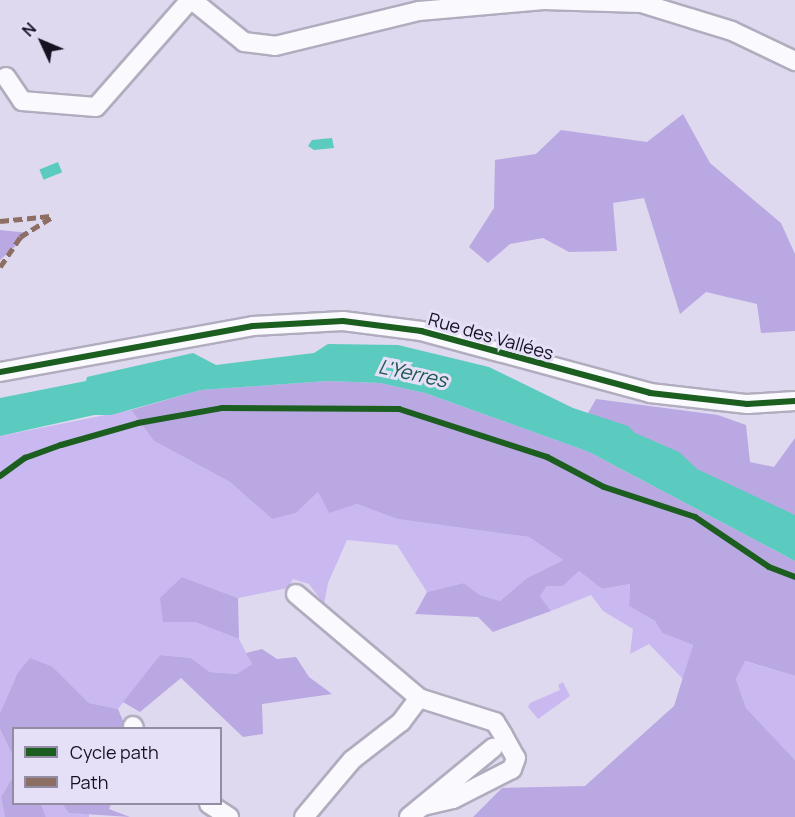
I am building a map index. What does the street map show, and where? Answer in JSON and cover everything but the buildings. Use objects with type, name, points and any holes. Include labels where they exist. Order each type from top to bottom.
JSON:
[{"type":"street","points":[[6,77],[22,101],[96,107],[191,0],[244,42],[275,46],[419,11],[544,0],[641,3],[732,31],[795,61]]},
{"type":"street","name":"Rue des Vallées","points":[[0,372],[253,326],[343,321],[421,331],[650,393],[747,404],[795,401]]},
{"type":"street","points":[[296,594],[419,698],[495,722],[516,758],[512,769],[453,800],[416,812]]},
{"type":"street","points":[[304,817],[352,760],[401,722],[419,698]]},
{"type":"street","points":[[416,812],[493,748]]},
{"type":"street","points":[[211,805],[229,817]]},
{"type":"shaded area","points":[[683,114],[710,163],[781,223],[795,254],[795,331],[761,333],[757,304],[706,292],[680,314],[644,198],[613,203],[617,251],[569,252],[543,238],[510,244],[488,263],[469,247],[494,208],[495,160],[536,154],[561,130],[647,142]]},
{"type":"shaded area","points":[[0,230],[30,233],[0,260]]},
{"type":"shaded area","points":[[328,381],[380,383],[425,393],[589,452],[795,561],[795,676],[745,661],[736,679],[746,708],[795,760],[795,817],[473,817],[502,788],[585,786],[674,706],[693,645],[662,633],[655,621],[629,606],[630,584],[602,589],[579,571],[563,586],[547,586],[540,596],[551,611],[493,632],[478,617],[415,614],[427,592],[464,583],[480,595],[500,601],[527,578],[563,560],[529,537],[397,519],[357,504],[329,513],[318,492],[296,513],[272,519],[230,482],[154,441],[131,410],[201,390]]},
{"type":"shaded area","points":[[596,399],[718,415],[746,425],[750,462],[774,467],[795,438],[795,526],[588,413]]},
{"type":"shaded area","points":[[131,410],[154,441],[230,482],[272,519],[296,513],[318,492],[329,512],[357,504],[397,519],[529,537],[563,560],[527,578],[500,601],[480,595],[464,583],[427,592],[397,545],[347,540],[328,583],[324,604],[309,584],[293,579],[288,588],[238,598],[182,577],[163,622],[195,622],[239,639],[252,664],[238,674],[210,672],[191,658],[160,655],[118,709],[89,703],[53,667],[17,674],[0,713],[0,436]]},
{"type":"shaded area","points":[[579,571],[602,589],[630,584],[629,606],[655,621],[662,633],[693,645],[683,679],[649,644],[630,654],[633,629],[603,611],[591,595],[551,611],[540,596],[547,586],[563,586]]},
{"type":"shaded area","points":[[182,577],[238,598],[239,639],[195,622],[163,622],[160,598]]},
{"type":"shaded area","points":[[262,649],[277,659],[296,657],[309,677],[332,694],[262,704],[263,734],[243,737],[181,678],[140,712],[123,702],[160,655],[191,658],[210,672],[237,674],[252,664],[246,653]]},
{"type":"shaded area","points":[[30,658],[53,667],[89,703],[118,709],[126,727],[12,727],[12,754],[0,729],[0,713],[17,674]]},
{"type":"shaded area","points":[[744,661],[795,676],[795,760],[746,708],[736,679]]},
{"type":"shaded area","points":[[563,682],[570,696],[538,719],[528,707],[530,703],[560,690],[558,685]]},
{"type":"shaded area","points":[[0,729],[12,754],[12,779],[1,797],[5,817],[0,817]]},
{"type":"shaded area","points":[[12,779],[12,805],[41,805],[46,817],[5,817],[1,797]]},
{"type":"shaded area","points":[[41,805],[63,805],[69,813],[89,814],[89,817],[46,817]]},
{"type":"shaded area","points":[[63,805],[111,805],[109,809],[130,817],[69,813]]},
{"type":"water","points":[[332,138],[334,148],[314,150],[308,146],[312,140]]},
{"type":"water","points":[[58,162],[62,172],[44,180],[39,169]]},
{"type":"water","name":"L'Yerres","points":[[328,344],[398,345],[489,367],[573,408],[628,426],[635,433],[679,452],[697,469],[795,515],[795,561],[589,452],[425,393],[380,383],[328,381],[201,390],[111,415],[94,415],[0,436],[0,398],[86,381],[87,377],[193,353],[216,365],[314,353]]},
{"type":"marked path","points":[[0,221],[51,216]]},
{"type":"marked path","points":[[0,267],[20,237],[54,216]]},
{"type":"cycle path","points":[[0,372],[253,326],[343,321],[421,331],[650,393],[747,404],[795,401]]},
{"type":"cycle path","points":[[0,476],[25,458],[61,445],[138,423],[222,408],[399,409],[547,457],[604,487],[695,517],[769,567],[795,577]]}]
